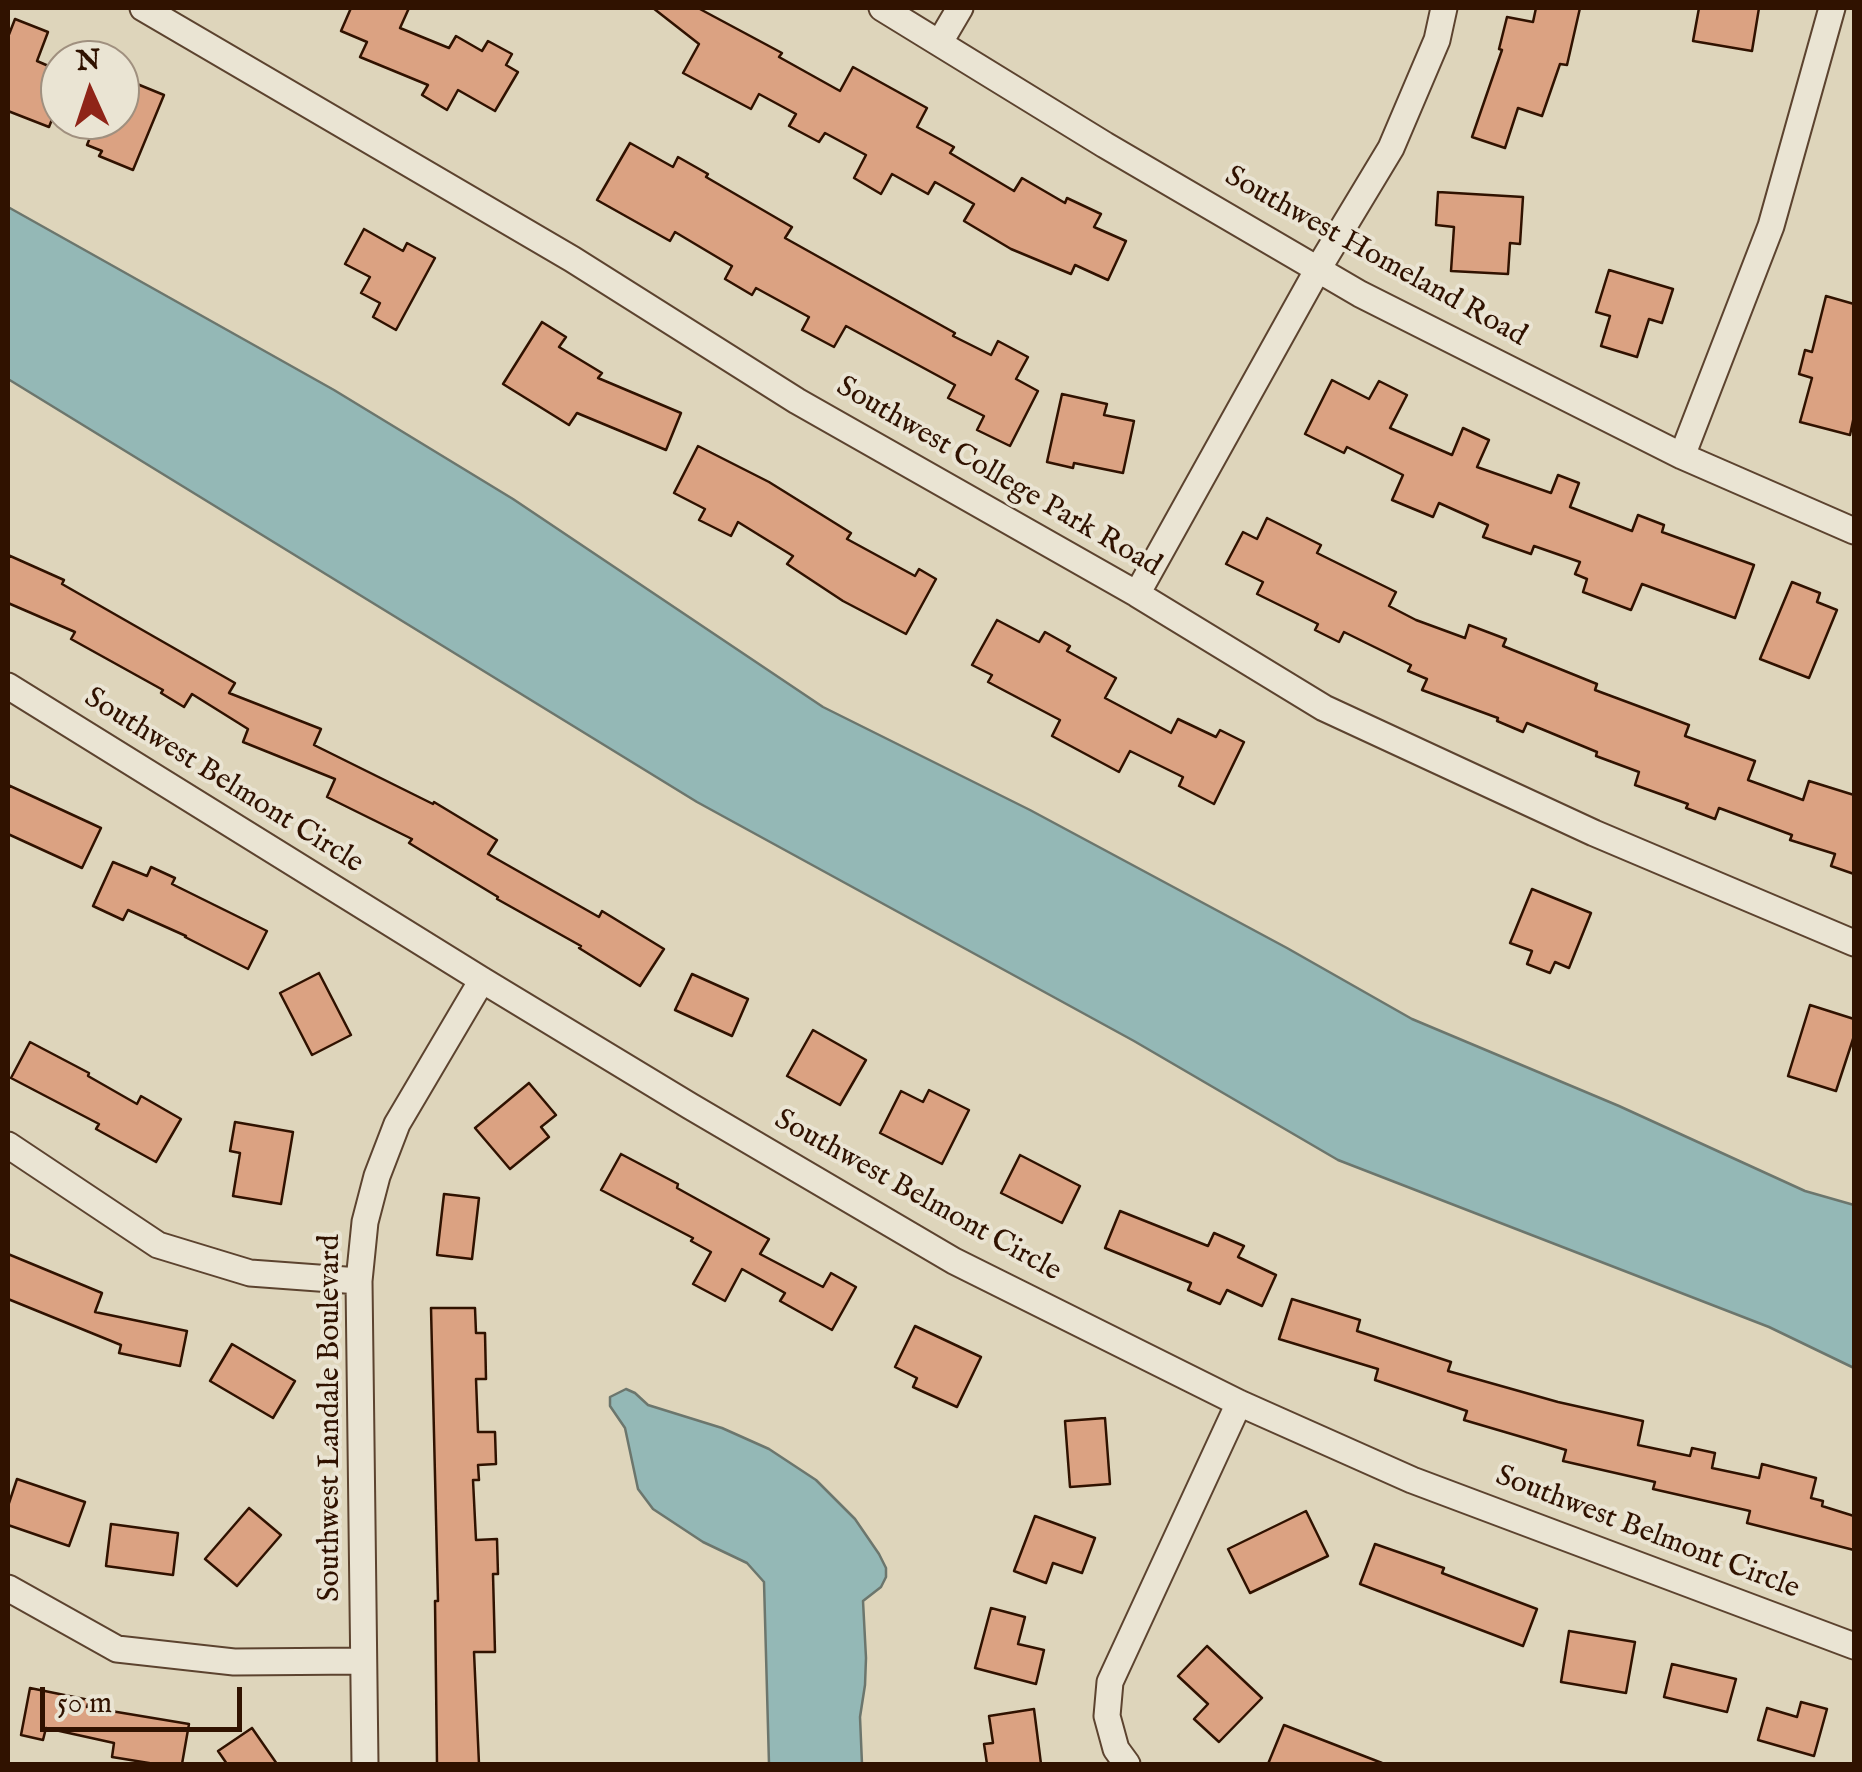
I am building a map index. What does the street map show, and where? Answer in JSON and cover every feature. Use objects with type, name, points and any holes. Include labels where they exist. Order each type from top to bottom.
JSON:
[{"type":"street","name":"Southwest College Park Road","points":[[143,8],[572,259],[798,401],[1137,594],[1324,708],[1594,834],[1854,942]]},
{"type":"street","name":"Southwest Homeland Road","points":[[882,8],[1105,145],[1360,294],[1682,456],[1854,532]]},
{"type":"street","points":[[940,42],[960,8]]},
{"type":"street","points":[[1137,594],[1318,269],[1391,148],[1437,40],[1444,8]]},
{"type":"street","points":[[1682,456],[1771,226],[1832,8]]},
{"type":"street","name":"Southwest Belmont Circle","points":[[8,686],[482,980],[954,1261],[1239,1403],[1412,1480],[1854,1646]]},
{"type":"street","name":"Southwest Landale Boulevard","points":[[364,1764],[359,1281],[369,1207],[397,1124],[482,980]]},
{"type":"street","points":[[8,1145],[158,1246],[250,1273],[359,1281]]},
{"type":"street","points":[[1127,1764],[1116,1749],[1108,1716],[1110,1682],[1239,1403]]},
{"type":"street","points":[[8,1588],[116,1649],[234,1662],[363,1662]]},
{"type":"water","points":[[8,207],[334,390],[513,499],[823,707],[1030,810],[1412,1019],[1619,1106],[1805,1191],[1854,1205],[1854,1368],[1769,1327],[1338,1160],[1134,1041],[697,802],[8,379]]},
{"type":"water","points":[[626,1389],[648,1405],[722,1428],[769,1449],[816,1480],[855,1519],[879,1554],[886,1577],[881,1587],[863,1601],[866,1658],[860,1717],[862,1764],[769,1764],[764,1582],[747,1563],[703,1542],[653,1509],[638,1489],[625,1428],[610,1406],[610,1397]]},
{"type":"building","points":[[351,8],[409,8],[400,28],[449,48],[456,36],[482,51],[488,41],[512,54],[506,65],[518,72],[495,111],[458,90],[447,110],[422,95],[428,85],[360,57],[367,42],[341,31]]},
{"type":"building","points":[[653,8],[698,8],[782,53],[779,57],[840,91],[853,67],[927,108],[917,127],[954,147],[950,153],[1014,191],[1022,178],[1065,203],[1067,198],[1101,214],[1094,227],[1126,241],[1108,280],[1075,265],[1071,274],[1011,249],[964,221],[974,204],[935,182],[928,194],[892,174],[881,194],[854,178],[866,155],[825,133],[819,142],[789,126],[796,114],[759,94],[751,109],[683,73],[699,44]]},
{"type":"building","points":[[1536,8],[1580,8],[1567,65],[1560,64],[1542,116],[1518,108],[1505,148],[1472,137],[1502,50],[1499,49],[1507,17],[1533,22]]},
{"type":"building","points":[[1699,8],[1759,8],[1752,51],[1693,41]]},
{"type":"building","points":[[15,19],[48,32],[45,40],[40,40],[37,61],[40,123],[8,111],[8,37]]},
{"type":"building","points":[[140,85],[164,95],[133,170],[99,156],[102,151],[87,145],[89,140],[140,140]]},
{"type":"building","points":[[630,143],[673,167],[678,157],[708,174],[706,177],[792,227],[785,238],[955,333],[953,336],[991,355],[998,341],[1028,357],[1016,379],[1038,391],[1010,446],[977,430],[984,416],[948,398],[955,385],[846,326],[834,347],[802,330],[809,317],[756,288],[752,295],[725,279],[732,266],[675,232],[670,241],[597,200]]},
{"type":"building","points":[[1438,192],[1523,197],[1520,244],[1510,243],[1508,274],[1451,271],[1454,227],[1436,225]]},
{"type":"building","points":[[364,229],[403,251],[407,243],[435,258],[396,330],[373,317],[380,303],[361,293],[370,277],[345,264]]},
{"type":"building","points":[[1609,270],[1673,289],[1662,323],[1649,319],[1637,357],[1601,346],[1610,316],[1596,312]]},
{"type":"building","points":[[1826,296],[1854,304],[1854,416],[1850,435],[1800,422],[1812,378],[1799,374],[1805,350],[1812,352]]},
{"type":"building","points":[[542,322],[566,337],[559,347],[602,373],[598,378],[681,413],[666,450],[577,413],[569,425],[503,384]]},
{"type":"building","points":[[1332,380],[1369,399],[1379,381],[1407,395],[1390,428],[1452,455],[1463,428],[1489,440],[1477,467],[1551,493],[1558,475],[1579,483],[1570,507],[1632,531],[1638,515],[1664,525],[1662,532],[1754,565],[1735,618],[1642,584],[1631,610],[1583,592],[1587,579],[1575,574],[1580,562],[1534,546],[1531,554],[1483,537],[1488,525],[1439,503],[1433,517],[1392,500],[1403,475],[1347,447],[1344,453],[1305,434]]},
{"type":"building","points":[[1062,394],[1107,404],[1104,415],[1134,421],[1123,473],[1047,462]]},
{"type":"building","points":[[698,446],[769,482],[851,533],[847,539],[915,576],[919,569],[936,579],[906,634],[843,601],[787,564],[793,556],[738,522],[731,536],[699,520],[705,509],[674,493]]},
{"type":"building","points":[[1267,518],[1321,545],[1317,553],[1396,592],[1389,606],[1416,620],[1465,638],[1469,625],[1506,639],[1503,646],[1597,684],[1595,690],[1689,725],[1685,736],[1755,761],[1748,780],[1803,800],[1809,781],[1854,795],[1854,874],[1831,866],[1835,854],[1790,840],[1792,835],[1719,808],[1715,819],[1686,808],[1688,804],[1635,785],[1639,772],[1596,756],[1597,752],[1527,723],[1523,732],[1497,721],[1498,718],[1422,690],[1427,679],[1408,671],[1411,665],[1344,632],[1339,642],[1315,630],[1318,624],[1257,594],[1263,582],[1226,564],[1243,532],[1257,539]]},
{"type":"building","points":[[8,555],[64,580],[62,584],[235,683],[229,693],[321,729],[314,745],[434,802],[497,840],[488,854],[599,917],[602,911],[664,949],[640,986],[409,843],[412,839],[327,797],[335,779],[243,742],[248,729],[192,694],[184,707],[161,693],[163,690],[71,639],[75,632],[8,603]]},
{"type":"building","points":[[1792,582],[1820,593],[1817,602],[1837,610],[1809,678],[1760,659]]},
{"type":"building","points":[[997,620],[1039,642],[1045,632],[1070,646],[1067,651],[1116,678],[1105,698],[1171,733],[1178,719],[1216,737],[1220,730],[1244,742],[1214,804],[1179,786],[1183,777],[1130,751],[1119,772],[1052,736],[1060,720],[988,682],[992,675],[972,665]]},
{"type":"building","points":[[8,785],[101,828],[82,868],[8,834]]},
{"type":"building","points":[[113,862],[147,876],[151,867],[175,878],[172,884],[267,931],[248,969],[128,910],[123,920],[93,906]]},
{"type":"building","points":[[1532,889],[1591,913],[1569,968],[1555,962],[1550,973],[1527,964],[1532,951],[1510,943]]},
{"type":"building","points":[[319,973],[351,1035],[312,1055],[280,993]]},
{"type":"building","points":[[692,974],[748,999],[732,1036],[675,1010]]},
{"type":"building","points":[[1810,1005],[1854,1019],[1854,1036],[1836,1091],[1788,1076]]},
{"type":"building","points":[[813,1030],[866,1060],[840,1105],[787,1076]]},
{"type":"building","points":[[30,1042],[137,1104],[141,1096],[181,1119],[156,1162],[96,1129],[99,1124],[11,1078]]},
{"type":"building","points":[[529,1083],[556,1115],[541,1127],[549,1137],[510,1169],[475,1128]]},
{"type":"building","points":[[929,1090],[969,1110],[942,1164],[880,1133],[901,1091],[923,1102]]},
{"type":"building","points":[[235,1122],[293,1132],[281,1204],[233,1196],[240,1153],[230,1151]]},
{"type":"building","points":[[621,1154],[769,1239],[760,1254],[823,1287],[831,1273],[856,1287],[832,1330],[780,1301],[785,1293],[742,1269],[725,1301],[693,1284],[711,1252],[691,1241],[693,1238],[601,1190]]},
{"type":"building","points":[[1020,1155],[1080,1186],[1062,1223],[1001,1193]]},
{"type":"building","points":[[444,1194],[479,1198],[472,1259],[437,1255]]},
{"type":"building","points":[[1120,1211],[1208,1246],[1214,1233],[1244,1246],[1238,1257],[1276,1275],[1262,1306],[1227,1290],[1220,1304],[1188,1290],[1191,1283],[1105,1248]]},
{"type":"building","points":[[8,1254],[102,1293],[95,1312],[187,1331],[180,1366],[119,1353],[121,1345],[8,1299]]},
{"type":"building","points":[[1292,1299],[1360,1320],[1357,1331],[1451,1362],[1448,1371],[1643,1421],[1638,1445],[1690,1456],[1692,1448],[1715,1453],[1712,1468],[1759,1478],[1762,1464],[1816,1478],[1811,1498],[1823,1501],[1822,1506],[1854,1516],[1854,1550],[1747,1523],[1750,1511],[1653,1489],[1655,1482],[1563,1461],[1566,1450],[1464,1420],[1467,1411],[1375,1380],[1378,1369],[1279,1339]]},
{"type":"building","points":[[431,1308],[475,1308],[476,1333],[485,1333],[486,1379],[476,1379],[478,1432],[495,1432],[496,1464],[478,1465],[479,1480],[473,1480],[476,1540],[497,1539],[498,1574],[493,1574],[495,1652],[474,1652],[479,1764],[437,1764],[438,1601]]},
{"type":"building","points":[[915,1326],[981,1357],[957,1407],[913,1387],[917,1378],[895,1367]]},
{"type":"building","points":[[232,1344],[295,1381],[273,1418],[210,1381]]},
{"type":"building","points":[[1105,1418],[1110,1484],[1070,1487],[1065,1421]]},
{"type":"building","points":[[17,1479],[85,1502],[69,1546],[8,1525],[8,1506]]},
{"type":"building","points":[[249,1508],[281,1535],[237,1586],[205,1559]]},
{"type":"building","points":[[1306,1511],[1328,1556],[1250,1593],[1228,1549]]},
{"type":"building","points":[[1035,1516],[1095,1538],[1082,1573],[1053,1563],[1046,1583],[1014,1571]]},
{"type":"building","points":[[111,1524],[178,1533],[173,1575],[106,1566]]},
{"type":"building","points":[[1375,1544],[1444,1568],[1442,1573],[1537,1609],[1523,1646],[1360,1584]]},
{"type":"building","points":[[991,1608],[1025,1617],[1018,1644],[1044,1650],[1036,1684],[975,1668]]},
{"type":"building","points":[[1569,1631],[1635,1642],[1626,1693],[1561,1682]]},
{"type":"building","points":[[1207,1646],[1262,1698],[1219,1742],[1194,1719],[1208,1704],[1178,1676]]},
{"type":"building","points":[[1672,1664],[1736,1679],[1727,1712],[1664,1697]]},
{"type":"building","points":[[30,1688],[89,1700],[87,1707],[189,1724],[182,1764],[112,1757],[114,1743],[46,1728],[43,1740],[21,1735]]},
{"type":"building","points":[[1801,1702],[1827,1709],[1814,1756],[1758,1740],[1767,1708],[1797,1717]]},
{"type":"building","points":[[1034,1709],[1041,1764],[987,1764],[984,1744],[993,1743],[989,1716]]},
{"type":"building","points":[[1284,1725],[1382,1763],[1382,1764],[1268,1764]]},
{"type":"building","points":[[252,1728],[277,1764],[227,1764],[218,1751]]}]
